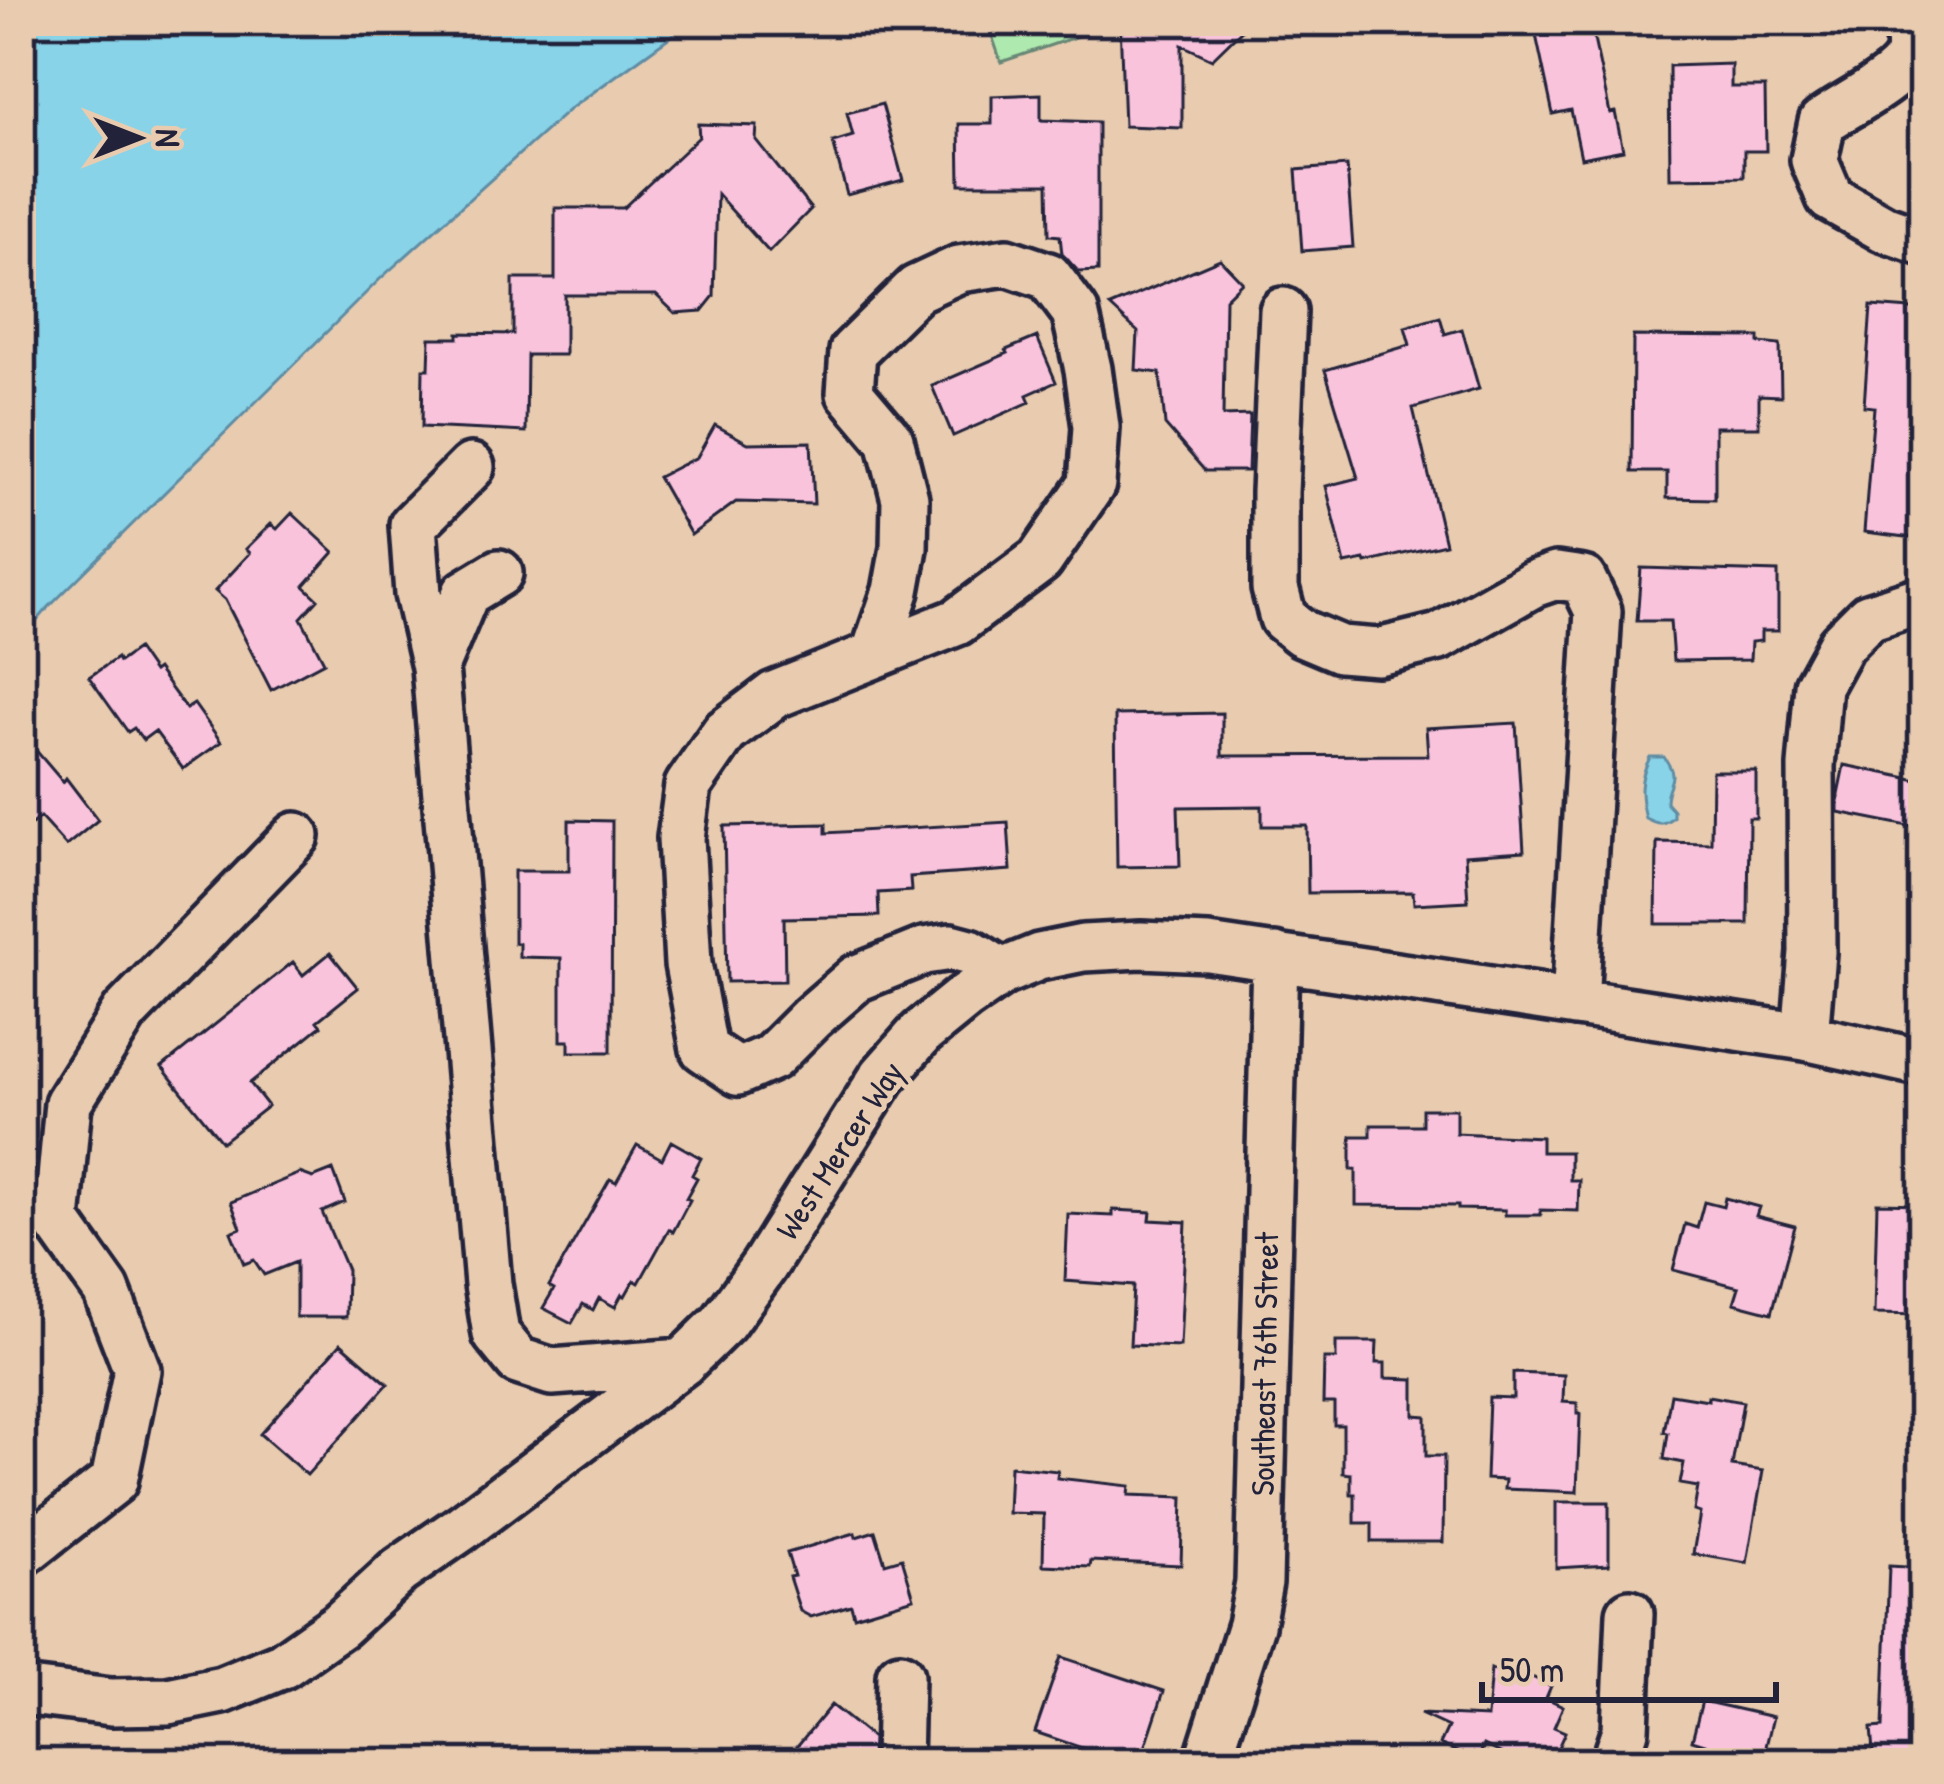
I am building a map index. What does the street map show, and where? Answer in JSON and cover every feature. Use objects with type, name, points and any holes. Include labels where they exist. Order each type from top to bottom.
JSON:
[{"type":"street","points":[[1901,21],[1909,30],[1909,57],[1890,80],[1822,122],[1814,160],[1829,198],[1883,228],[1923,242]]},
{"type":"street","points":[[874,655],[896,591],[904,548],[905,499],[890,440],[850,393],[853,351],[916,289],[959,268],[1007,262],[1048,276],[1076,312],[1096,427],[1092,484],[1040,560],[957,622],[774,695],[725,732],[688,786],[681,838],[688,964],[704,1049],[738,1072],[772,1057],[857,978],[924,951],[951,947],[970,952],[1002,972]]},
{"type":"street","points":[[1282,311],[1275,587],[1282,618],[1302,633],[1340,649],[1378,652],[1439,637],[1556,576],[1583,580],[1598,610],[1575,1003]]},
{"type":"street","points":[[471,467],[413,525],[418,594],[435,667],[496,1334],[518,1361],[552,1372],[682,1362]]},
{"type":"street","points":[[435,667],[466,593],[499,573]]},
{"type":"street","points":[[1804,1037],[1813,952],[1810,766],[1818,686],[1841,644],[1868,617],[1923,598]]},
{"type":"street","points":[[21,1554],[114,1481],[137,1370],[106,1290],[57,1221],[68,1103],[125,1012],[296,836]]},
{"type":"street","name":"West Mercer Way","points":[[21,1691],[111,1702],[168,1700],[222,1690],[283,1664],[340,1625],[399,1571],[682,1362],[722,1323],[764,1266],[883,1076],[921,1033],[1002,972],[1039,957],[1083,948],[1208,948],[1804,1037],[1923,1063]]},
{"type":"street","name":"Southeast 76th Street","points":[[1207,1763],[1251,1624],[1259,1582],[1275,957]]},
{"type":"street","points":[[1614,1763],[1625,1730],[1630,1612]]},
{"type":"street","points":[[898,1763],[900,1676]]},
{"type":"green space","points":[[987,21],[1099,21],[1102,28],[1001,62]]},
{"type":"water","points":[[21,21],[692,21],[570,109],[380,279],[21,639]]},
{"type":"water","points":[[1650,757],[1664,757],[1671,771],[1666,802],[1673,817],[1662,823],[1645,818],[1643,809],[1642,780]]},
{"type":"building","points":[[1120,21],[1251,21],[1212,59],[1182,45],[1182,128],[1124,126]]},
{"type":"building","points":[[1533,21],[1590,21],[1623,150],[1581,158],[1571,110],[1553,114]]},
{"type":"building","points":[[1731,64],[1731,87],[1765,87],[1766,151],[1744,151],[1744,177],[1670,178],[1669,66]]},
{"type":"building","points":[[1041,94],[1041,120],[1098,122],[1098,271],[1079,272],[1062,254],[1060,236],[1049,235],[1048,184],[960,184],[959,124],[992,124],[992,96]]},
{"type":"building","points":[[882,104],[903,180],[847,195],[833,142],[853,136],[847,113]]},
{"type":"building","points":[[698,124],[757,126],[756,140],[811,209],[769,252],[717,194],[714,296],[702,311],[675,313],[656,295],[565,295],[565,355],[527,355],[526,432],[422,427],[423,369],[429,369],[430,338],[458,338],[458,333],[513,334],[513,279],[555,279],[555,208],[623,208],[699,137]]},
{"type":"building","points":[[1347,166],[1353,247],[1302,251],[1296,170]]},
{"type":"building","points":[[1220,259],[1242,282],[1225,299],[1223,416],[1250,415],[1248,471],[1205,471],[1165,425],[1160,373],[1136,370],[1138,332],[1110,306]]},
{"type":"building","points":[[1871,306],[1923,310],[1923,539],[1864,532],[1874,407],[1864,406]]},
{"type":"building","points":[[1440,317],[1445,334],[1462,329],[1479,389],[1413,408],[1445,544],[1345,564],[1326,486],[1358,478],[1325,370],[1410,345],[1405,327]]},
{"type":"building","points":[[1633,336],[1759,337],[1759,343],[1780,345],[1781,396],[1759,395],[1759,427],[1715,427],[1715,499],[1667,498],[1667,472],[1632,472]]},
{"type":"building","points":[[1037,337],[1056,382],[1027,395],[1030,402],[953,436],[932,386]]},
{"type":"building","points":[[715,425],[748,443],[811,442],[814,504],[736,502],[691,535],[658,477],[697,457]]},
{"type":"building","points":[[292,513],[334,552],[304,586],[318,599],[301,618],[324,662],[271,690],[225,600],[215,591],[250,553],[246,549],[271,524],[277,529]]},
{"type":"building","points":[[1641,568],[1778,572],[1778,631],[1761,631],[1761,641],[1751,642],[1750,660],[1673,661],[1670,621],[1637,621]]},
{"type":"building","points":[[137,649],[186,709],[194,704],[221,742],[183,769],[155,731],[143,740],[134,728],[128,732],[89,677]]},
{"type":"building","points":[[1222,713],[1222,756],[1428,755],[1426,728],[1516,723],[1524,851],[1465,855],[1468,901],[1414,904],[1413,892],[1308,893],[1307,826],[1262,826],[1262,806],[1178,807],[1180,866],[1117,867],[1115,715]]},
{"type":"building","points":[[21,733],[63,782],[66,778],[98,820],[66,846],[40,817],[21,833]]},
{"type":"building","points":[[1844,765],[1923,781],[1923,829],[1838,812]]},
{"type":"building","points":[[1712,771],[1756,771],[1756,818],[1749,818],[1748,924],[1656,924],[1657,842],[1711,843]]},
{"type":"building","points":[[569,820],[612,821],[611,1052],[569,1052],[569,1041],[561,1041],[561,958],[519,957],[519,943],[514,943],[514,871],[569,871]]},
{"type":"building","points":[[1008,822],[1011,870],[910,877],[911,891],[878,893],[879,916],[784,918],[785,981],[727,982],[724,826],[826,824],[826,833]]},
{"type":"building","points":[[330,953],[358,988],[317,1021],[321,1026],[250,1083],[268,1106],[222,1142],[162,1067],[293,962],[303,975]]},
{"type":"building","points":[[1422,1109],[1456,1109],[1456,1133],[1541,1137],[1541,1152],[1570,1152],[1570,1180],[1579,1180],[1578,1211],[1505,1215],[1505,1210],[1458,1206],[1356,1205],[1351,1136],[1371,1136],[1371,1125],[1422,1125]]},
{"type":"building","points":[[671,1141],[701,1158],[692,1175],[697,1178],[673,1232],[669,1229],[639,1283],[634,1280],[615,1307],[599,1298],[593,1310],[583,1304],[572,1323],[543,1308],[554,1289],[549,1286],[610,1179],[616,1182],[637,1145],[662,1159]]},
{"type":"building","points":[[333,1170],[345,1202],[322,1212],[347,1270],[346,1317],[296,1317],[296,1262],[264,1275],[254,1260],[244,1264],[231,1232],[241,1228],[231,1202],[300,1173],[313,1178]]},
{"type":"building","points":[[1725,1198],[1759,1207],[1756,1216],[1795,1226],[1772,1313],[1734,1303],[1739,1287],[1673,1270],[1685,1224],[1697,1228],[1704,1202],[1723,1207]]},
{"type":"building","points":[[1877,1203],[1923,1204],[1923,1315],[1874,1314]]},
{"type":"building","points":[[1113,1210],[1151,1212],[1150,1220],[1186,1222],[1180,1347],[1130,1345],[1133,1286],[1065,1281],[1068,1214],[1113,1216]]},
{"type":"building","points":[[1336,1342],[1377,1342],[1376,1363],[1385,1363],[1385,1378],[1414,1379],[1414,1415],[1426,1416],[1426,1456],[1444,1456],[1443,1542],[1372,1542],[1372,1523],[1355,1523],[1351,1474],[1343,1473],[1343,1425],[1334,1425],[1334,1403],[1323,1403],[1324,1359],[1336,1359]]},
{"type":"building","points":[[341,1343],[388,1384],[307,1475],[260,1434]]},
{"type":"building","points":[[1513,1373],[1564,1375],[1563,1402],[1577,1403],[1580,1414],[1577,1492],[1504,1489],[1505,1480],[1486,1479],[1489,1397],[1513,1398]]},
{"type":"building","points":[[1671,1394],[1743,1402],[1732,1466],[1763,1471],[1747,1563],[1693,1554],[1700,1513],[1694,1511],[1698,1487],[1680,1484],[1684,1463],[1664,1459]]},
{"type":"building","points":[[1010,1466],[1058,1471],[1057,1478],[1130,1486],[1129,1495],[1183,1497],[1181,1565],[1091,1561],[1090,1567],[1043,1565],[1044,1514],[1008,1513]]},
{"type":"building","points":[[1556,1502],[1609,1502],[1609,1565],[1556,1568]]},
{"type":"building","points":[[875,1531],[885,1563],[902,1558],[914,1598],[854,1616],[851,1605],[811,1617],[800,1611],[787,1553]]},
{"type":"building","points":[[1889,1566],[1923,1568],[1923,1763],[1874,1763],[1871,1728],[1883,1727]]},
{"type":"building","points":[[1061,1657],[1164,1691],[1140,1763],[1126,1763],[1035,1732]]},
{"type":"building","points":[[1491,1669],[1515,1680],[1519,1671],[1551,1686],[1546,1698],[1563,1706],[1554,1727],[1565,1732],[1551,1763],[1521,1763],[1484,1745],[1477,1761],[1440,1744],[1448,1727],[1420,1714],[1487,1717]]},
{"type":"building","points":[[1702,1701],[1773,1717],[1762,1763],[1700,1763],[1705,1744],[1692,1740]]},
{"type":"building","points":[[831,1705],[872,1738],[871,1757],[865,1763],[783,1763]]}]
